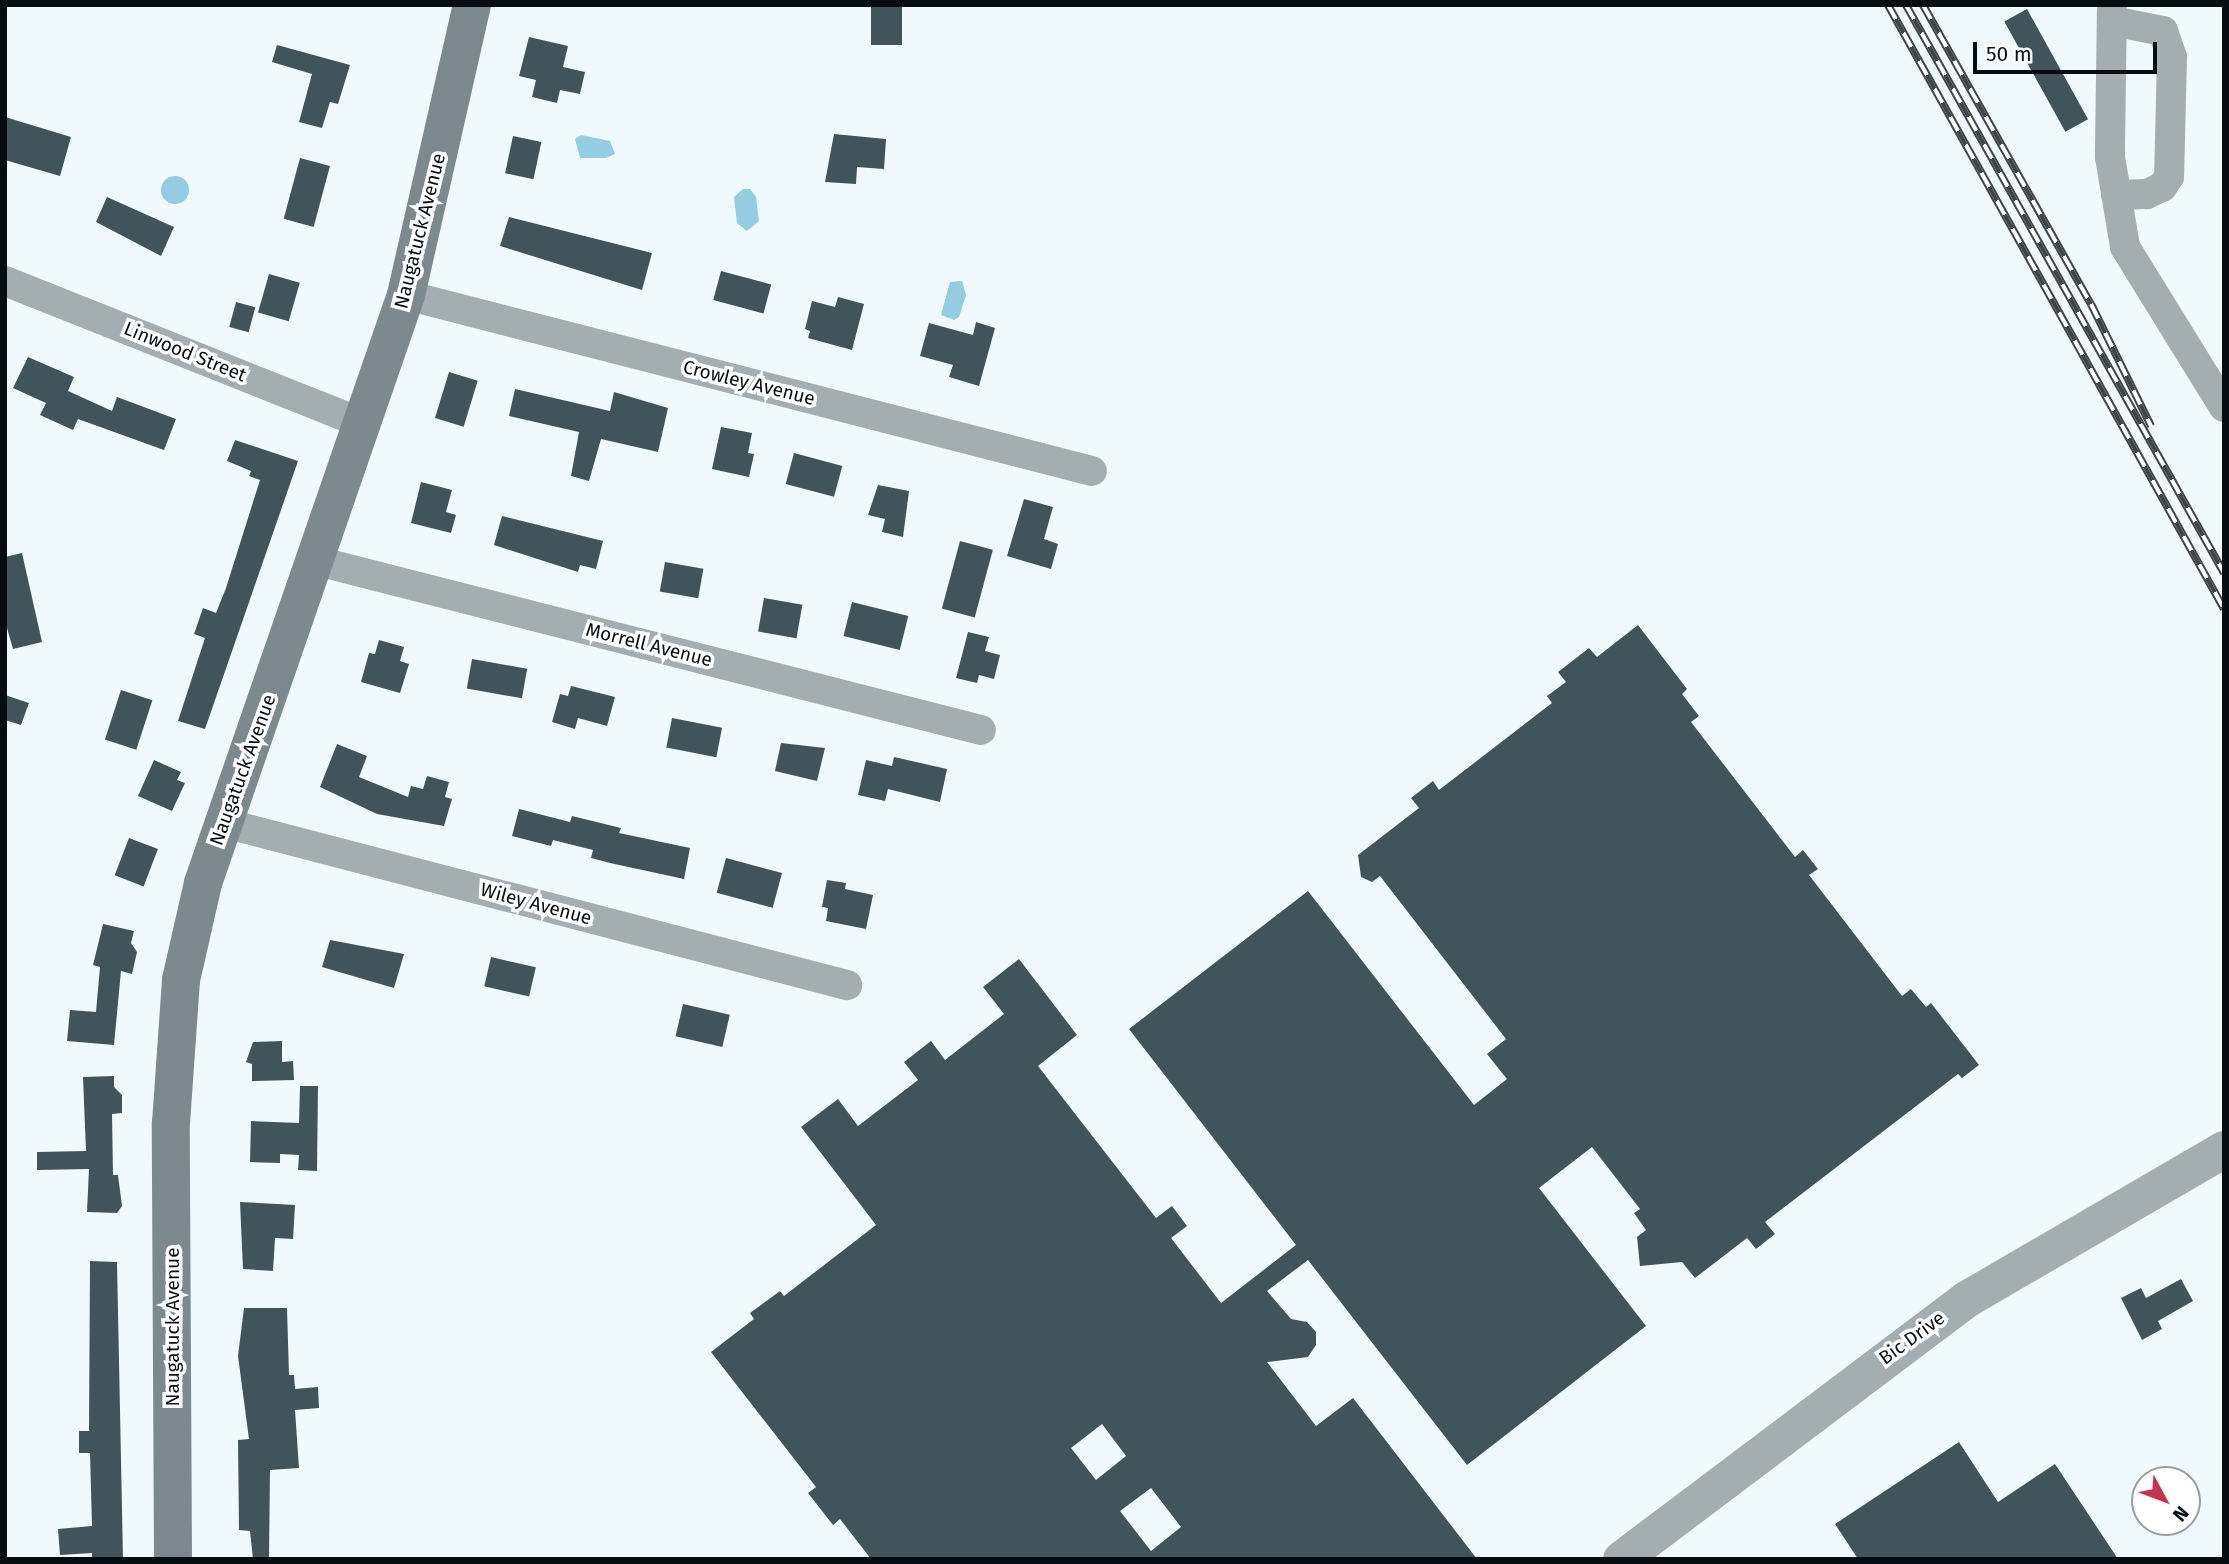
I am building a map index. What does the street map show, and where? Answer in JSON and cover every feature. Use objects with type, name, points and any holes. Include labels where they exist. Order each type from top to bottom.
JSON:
[{"type":"main road","name":"Naugatuck Avenue","points":[[173,1559],[174,1051],[192,923],[224,823],[407,295],[472,5]]},
{"type":"street","points":[[2116,195],[2147,194],[2162,187],[2169,177],[2172,57],[2163,31],[2112,13],[2110,158],[2116,195],[2125,247],[2224,407]]},
{"type":"street","name":"Linwood Street","points":[[5,281],[364,424]]},
{"type":"street","name":"Crowley Avenue","points":[[407,295],[1093,471]]},
{"type":"street","name":"Morrell Avenue","points":[[317,561],[981,730]]},
{"type":"street","name":"Wiley Avenue","points":[[224,823],[847,985]]},
{"type":"street","name":"Bic Drive","points":[[1621,1559],[1966,1299],[2224,1149]]},
{"type":"water","points":[[581,135],[610,141],[615,154],[606,158],[580,158],[575,139]]},
{"type":"water","points":[[175,176],[185,180],[189,190],[185,200],[175,204],[165,200],[161,190],[165,180]]},
{"type":"water","points":[[743,189],[750,189],[756,197],[759,221],[747,231],[737,223],[734,197]]},
{"type":"water","points":[[962,281],[966,295],[959,317],[954,320],[941,315],[950,282]]},
{"type":"building","points":[[871,5],[902,5],[902,45],[871,45]]},
{"type":"building","points":[[2027,9],[2088,119],[2065,132],[2004,22]]},
{"type":"building","points":[[529,37],[568,46],[563,67],[585,72],[580,94],[560,90],[557,103],[532,97],[536,80],[519,76]]},
{"type":"building","points":[[277,45],[350,65],[338,104],[330,102],[322,128],[299,122],[312,74],[272,62]]},
{"type":"building","points":[[5,117],[71,137],[60,176],[5,160]]},
{"type":"building","points":[[834,134],[886,139],[884,169],[857,167],[856,184],[825,182]]},
{"type":"building","points":[[513,136],[541,142],[533,179],[505,173]]},
{"type":"building","points":[[300,158],[330,166],[314,227],[284,219]]},
{"type":"building","points":[[107,197],[174,227],[161,256],[96,222]]},
{"type":"building","points":[[509,217],[652,253],[642,290],[500,246]]},
{"type":"building","points":[[721,271],[771,284],[763,313],[713,300]]},
{"type":"building","points":[[269,274],[300,283],[289,321],[258,312]]},
{"type":"building","points":[[838,297],[864,304],[852,350],[808,338],[810,331],[805,329],[812,301],[835,307]]},
{"type":"building","points":[[236,302],[255,307],[249,332],[229,327]]},
{"type":"building","points":[[976,322],[995,328],[979,386],[949,377],[953,365],[920,356],[929,323],[973,335]]},
{"type":"building","points":[[28,357],[74,377],[68,391],[112,411],[117,397],[176,419],[164,450],[78,419],[73,430],[40,415],[46,403],[13,388]]},
{"type":"building","points":[[449,372],[478,381],[464,427],[435,418]]},
{"type":"building","points":[[515,389],[610,411],[614,392],[668,408],[658,452],[601,439],[589,481],[571,476],[579,432],[509,416]]},
{"type":"building","points":[[721,427],[752,433],[748,453],[754,454],[749,477],[712,469]]},
{"type":"building","points":[[235,440],[298,461],[205,729],[178,721],[205,638],[194,634],[203,608],[216,613],[260,480],[249,476],[251,471],[227,461]]},
{"type":"building","points":[[794,453],[842,466],[834,497],[786,484]]},
{"type":"building","points":[[421,482],[452,490],[446,512],[456,515],[451,533],[411,523]]},
{"type":"building","points":[[878,485],[909,491],[903,537],[882,532],[885,519],[868,515]]},
{"type":"building","points":[[1024,499],[1053,507],[1044,539],[1058,544],[1051,569],[1007,556]]},
{"type":"building","points":[[502,516],[603,541],[596,569],[580,565],[578,572],[494,545]]},
{"type":"building","points":[[960,541],[993,550],[975,617],[942,609]]},
{"type":"building","points":[[22,553],[42,642],[13,649],[5,621],[5,557]]},
{"type":"building","points":[[665,562],[703,569],[698,598],[660,592]]},
{"type":"building","points":[[764,598],[802,605],[797,638],[758,631]]},
{"type":"building","points":[[852,602],[908,616],[900,650],[844,636]]},
{"type":"building","points":[[1638,625],[1687,689],[1682,694],[1699,716],[1691,722],[1795,857],[1803,850],[1818,869],[1809,875],[1902,996],[1911,989],[1926,1007],[1931,1003],[1979,1065],[1962,1078],[1958,1074],[1765,1222],[1775,1234],[1756,1249],[1747,1238],[1695,1278],[1682,1262],[1640,1266],[1637,1237],[1646,1230],[1634,1213],[1640,1209],[1592,1147],[1539,1188],[1646,1326],[1467,1465],[1308,1260],[1267,1291],[1291,1319],[1307,1322],[1316,1332],[1316,1345],[1308,1357],[1267,1362],[1316,1426],[1353,1398],[1477,1559],[871,1559],[840,1519],[833,1525],[808,1493],[816,1487],[711,1352],[754,1319],[750,1313],[780,1291],[784,1296],[876,1225],[801,1127],[838,1099],[858,1126],[918,1080],[904,1062],[931,1041],[945,1060],[1004,1014],[983,987],[1019,959],[1077,1035],[1038,1066],[1156,1218],[1172,1206],[1187,1226],[1171,1238],[1221,1303],[1296,1245],[1129,1029],[1308,891],[1474,1105],[1507,1079],[1487,1054],[1506,1039],[1380,876],[1372,882],[1361,877],[1358,855],[1419,808],[1411,798],[1433,781],[1439,790],[1552,703],[1547,696],[1566,682],[1558,672],[1589,648],[1597,657]],"holes":[[[1102,1424],[1126,1456],[1096,1480],[1071,1448]],[[1151,1488],[1181,1527],[1151,1551],[1120,1511]]]},
{"type":"building","points":[[968,632],[989,637],[985,651],[1000,655],[994,679],[979,675],[977,683],[956,678]]},
{"type":"building","points":[[379,640],[404,647],[400,661],[409,664],[400,693],[361,682],[369,653],[375,654]]},
{"type":"building","points":[[472,659],[527,669],[522,698],[467,689]]},
{"type":"building","points":[[571,686],[615,697],[607,726],[578,718],[575,729],[552,722],[560,694],[568,696]]},
{"type":"building","points":[[121,690],[152,700],[136,750],[105,739]]},
{"type":"building","points":[[5,695],[29,703],[21,725],[5,720]]},
{"type":"building","points":[[672,718],[722,728],[716,757],[666,747]]},
{"type":"building","points":[[781,743],[825,748],[817,781],[775,771]]},
{"type":"building","points":[[337,744],[367,756],[359,777],[408,797],[411,786],[423,789],[427,776],[449,782],[445,797],[452,799],[444,826],[377,814],[320,787]]},
{"type":"building","points":[[894,757],[947,769],[940,802],[888,789],[885,801],[858,795],[866,760],[892,766]]},
{"type":"building","points":[[154,760],[181,772],[177,780],[185,783],[172,811],[138,796]]},
{"type":"building","points":[[519,809],[570,822],[572,816],[621,828],[619,833],[690,848],[684,879],[591,858],[593,850],[553,840],[551,846],[512,836]]},
{"type":"building","points":[[129,838],[158,849],[144,886],[115,875]]},
{"type":"building","points":[[726,858],[782,873],[773,908],[717,893]]},
{"type":"building","points":[[827,880],[846,883],[845,889],[873,895],[866,929],[826,921],[828,908],[822,907]]},
{"type":"building","points":[[103,924],[134,931],[131,943],[137,952],[132,974],[121,971],[114,1045],[67,1041],[70,1010],[96,1012],[100,967],[93,965]]},
{"type":"building","points":[[330,940],[404,954],[394,988],[322,967]]},
{"type":"building","points":[[491,957],[536,967],[529,997],[484,986]]},
{"type":"building","points":[[683,1004],[730,1015],[722,1047],[676,1036]]},
{"type":"building","points":[[282,1041],[282,1062],[293,1061],[294,1080],[252,1081],[252,1064],[246,1062],[253,1042]]},
{"type":"building","points":[[114,1076],[114,1087],[122,1095],[122,1113],[112,1114],[113,1175],[118,1175],[122,1206],[117,1213],[87,1212],[89,1169],[37,1170],[37,1152],[86,1151],[83,1077]]},
{"type":"building","points":[[300,1086],[318,1086],[317,1171],[298,1170],[299,1155],[280,1154],[280,1163],[250,1162],[251,1121],[299,1123]]},
{"type":"building","points":[[240,1202],[295,1205],[293,1239],[275,1238],[273,1271],[243,1269]]},
{"type":"building","points":[[90,1261],[117,1262],[123,1559],[92,1559],[92,1553],[60,1555],[58,1529],[92,1526],[90,1453],[79,1453],[79,1431],[89,1431]]},
{"type":"building","points":[[2181,1279],[2193,1301],[2158,1321],[2162,1329],[2142,1340],[2121,1298],[2141,1288],[2146,1298]]},
{"type":"building","points":[[244,1308],[287,1308],[289,1375],[294,1375],[295,1389],[318,1387],[319,1408],[295,1410],[299,1468],[270,1470],[269,1559],[253,1559],[250,1531],[239,1530],[238,1440],[249,1439],[238,1356]]},
{"type":"building","points":[[1959,1442],[1998,1502],[2055,1464],[2118,1559],[1858,1559],[1835,1524]]},
{"type":"railway","points":[[1888,5],[2224,609]]},
{"type":"railway","points":[[1906,5],[2224,573]]},
{"type":"railway","points":[[1923,5],[2091,304],[2151,426]]}]
